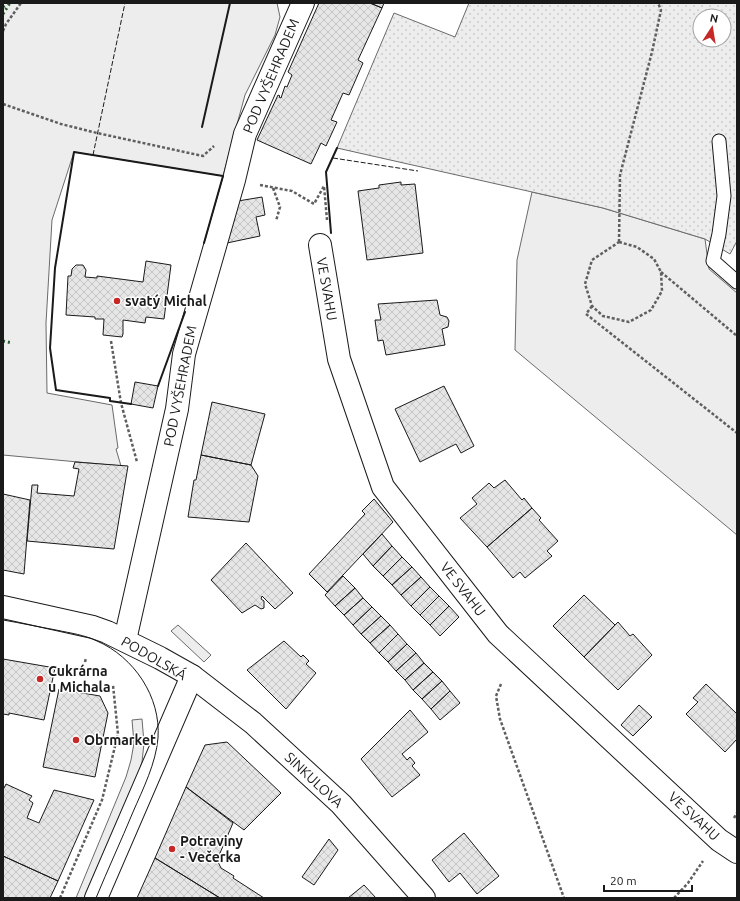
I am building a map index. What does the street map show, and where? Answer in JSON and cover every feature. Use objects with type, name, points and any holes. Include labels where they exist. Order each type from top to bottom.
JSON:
[{"type":"street","points":[[286,3],[293,24]]},
{"type":"street","name":"POD VYŠEHRADEM","points":[[125,640],[177,409],[184,354],[234,180],[245,134],[303,3]]},
{"type":"street","name":"VE SVAHU","points":[[320,245],[339,359],[383,487],[498,634],[719,840],[737,852]]},
{"type":"street","name":"PODOLSKÁ","points":[[3,607],[93,627],[125,640],[192,676],[96,898]]},
{"type":"street","name":"SINKULOVA","points":[[192,676],[253,723],[341,804],[424,898]]},
{"type":"lane","points":[[719,141],[724,196],[719,234],[713,261],[737,282]]},
{"type":"path","points":[[3,31],[6,24],[21,3]]},
{"type":"path","points":[[619,242],[620,175],[652,52],[661,10],[658,3]]},
{"type":"path","points":[[3,104],[61,124],[203,156],[214,146],[216,140]]},
{"type":"path","points":[[234,180],[292,191],[314,204],[324,186],[329,237],[320,245]]},
{"type":"path","points":[[273,187],[280,207],[276,221]]},
{"type":"path","points":[[661,272],[662,291],[651,310],[629,322],[603,316],[592,306],[585,284],[592,260],[619,242],[637,247],[654,259],[661,272],[737,336]]},
{"type":"path","points":[[592,306],[586,314],[737,433]]},
{"type":"path","points":[[112,341],[121,403],[138,468]]},
{"type":"path","points":[[85,662],[86,658]]},
{"type":"path","points":[[501,684],[496,696],[500,719],[564,898]]},
{"type":"path","points":[[60,898],[102,800],[118,734],[113,685]]},
{"type":"path","points":[[674,898],[688,883],[705,858]]},
{"type":"shaded area","points":[[3,3],[277,3],[280,17],[275,35],[245,95],[223,176],[74,152],[52,220],[46,323],[47,393],[112,405],[118,448],[116,449],[121,466],[3,455]]},
{"type":"shaded area","points":[[469,3],[737,3],[737,241],[730,254],[705,239],[603,208],[337,148],[394,13],[455,37]]},
{"type":"shaded area","points":[[532,192],[603,208],[705,239],[709,269],[737,293],[737,535],[515,350],[517,260]]},
{"type":"shaded area","points":[[178,625],[211,655],[204,662],[171,631]]},
{"type":"shaded area","points":[[142,719],[144,743],[142,762],[136,781],[85,898],[76,898],[126,777],[134,743],[132,720]]},
{"type":"building","points":[[319,3],[370,3],[382,8],[358,60],[363,63],[349,95],[343,93],[331,120],[337,122],[326,146],[321,143],[311,164],[257,140],[278,95],[281,98],[285,86],[287,87],[292,75],[288,72]]},
{"type":"building","points":[[370,3],[384,3],[382,8]]},
{"type":"building","points":[[401,182],[401,185],[415,184],[423,253],[367,260],[358,191],[379,188],[379,185]]},
{"type":"building","points":[[262,197],[265,215],[256,217],[260,236],[227,243],[238,201]]},
{"type":"building","name":"svatý Michal","points":[[146,261],[171,265],[164,319],[146,317],[145,323],[123,320],[122,337],[103,335],[104,319],[66,315],[68,276],[71,276],[72,269],[76,265],[83,265],[86,270],[85,277],[97,278],[97,276],[143,282]]},
{"type":"building","points":[[437,300],[440,315],[447,317],[449,321],[448,327],[442,329],[445,345],[386,355],[383,340],[378,341],[375,320],[381,320],[378,304]]},
{"type":"building","points":[[135,382],[158,386],[153,408],[131,404]]},
{"type":"building","points":[[444,386],[474,446],[461,453],[456,444],[420,462],[395,409]]},
{"type":"building","points":[[212,402],[265,414],[251,465],[201,455]]},
{"type":"building","points":[[201,455],[251,465],[258,476],[249,522],[188,517],[194,480],[196,480]]},
{"type":"building","points":[[75,462],[128,466],[114,549],[27,541],[32,485],[38,485],[37,493],[74,496],[79,469],[73,468]]},
{"type":"building","points":[[505,480],[522,500],[524,498],[532,508],[487,547],[460,518],[477,504],[472,498],[489,483],[494,488]]},
{"type":"building","points":[[3,494],[30,500],[24,574],[3,570]]},
{"type":"building","points":[[374,499],[393,522],[327,592],[309,574],[365,514],[362,511]]},
{"type":"building","points":[[532,508],[541,518],[539,520],[558,541],[547,551],[552,556],[525,578],[520,572],[513,578],[487,547]]},
{"type":"building","points":[[382,534],[392,546],[373,566],[363,554]]},
{"type":"building","points":[[246,543],[293,593],[275,609],[262,596],[261,599],[264,601],[264,608],[261,609],[255,605],[242,613],[211,580]]},
{"type":"building","points":[[392,546],[402,557],[383,576],[373,566]]},
{"type":"building","points":[[402,557],[412,567],[392,585],[383,576]]},
{"type":"building","points":[[412,567],[421,577],[401,595],[392,585]]},
{"type":"building","points":[[343,576],[355,588],[335,606],[325,595]]},
{"type":"building","points":[[421,577],[430,587],[411,606],[401,595]]},
{"type":"building","points":[[430,587],[439,596],[420,615],[411,606]]},
{"type":"building","points":[[355,588],[363,598],[344,615],[335,606]]},
{"type":"building","points":[[584,595],[615,625],[584,657],[553,626]]},
{"type":"building","points":[[439,596],[449,606],[430,625],[420,615]]},
{"type":"building","points":[[363,598],[372,607],[353,625],[344,615]]},
{"type":"building","points":[[449,606],[459,617],[440,636],[430,625]]},
{"type":"building","points":[[372,607],[381,616],[361,634],[353,625]]},
{"type":"building","points":[[381,616],[390,625],[370,643],[361,634]]},
{"type":"building","points":[[618,622],[630,636],[633,634],[652,655],[618,690],[584,657]]},
{"type":"building","points":[[390,625],[398,634],[379,653],[370,643]]},
{"type":"building","points":[[398,634],[407,644],[388,662],[379,653]]},
{"type":"building","points":[[284,641],[301,657],[303,655],[309,661],[306,664],[316,673],[286,709],[247,670]]},
{"type":"building","points":[[407,644],[416,653],[396,671],[388,662]]},
{"type":"building","points":[[416,653],[424,663],[405,680],[396,671]]},
{"type":"building","points":[[3,659],[55,668],[44,720],[9,713],[9,715],[3,714]]},
{"type":"building","points":[[424,663],[433,672],[413,690],[405,680]]},
{"type":"building","points":[[433,672],[442,681],[422,699],[413,690]]},
{"type":"building","points":[[442,681],[450,691],[431,709],[422,699]]},
{"type":"building","points":[[706,684],[737,714],[737,739],[725,752],[686,714],[698,702],[693,698]]},
{"type":"building","name":"Obrmarket","points":[[59,689],[100,696],[108,713],[95,777],[43,767]]},
{"type":"building","points":[[450,691],[460,703],[440,720],[431,709]]},
{"type":"building","points":[[639,705],[652,717],[633,736],[621,725]]},
{"type":"building","points":[[410,710],[428,732],[402,754],[407,760],[410,757],[415,763],[412,766],[420,775],[392,797],[361,759]]},
{"type":"building","points":[[227,742],[281,793],[244,830],[186,787],[205,745]]},
{"type":"building","points":[[6,784],[32,796],[29,800],[33,803],[27,818],[39,823],[54,790],[94,800],[58,881],[3,856],[3,788]]},
{"type":"building","points":[[186,787],[233,823],[217,860],[221,868],[234,876],[233,878],[264,898],[220,898],[155,858]]},
{"type":"building","points":[[464,833],[499,876],[477,894],[460,873],[449,882],[432,860]]},
{"type":"building","points":[[329,839],[338,850],[314,885],[302,877]]},
{"type":"building","points":[[3,856],[58,881],[50,898],[3,898]]},
{"type":"building","points":[[155,858],[220,898],[137,898]]},
{"type":"building","points":[[364,885],[376,898],[348,898]]},
{"type":"tram line","points":[[3,620],[82,636],[110,648],[123,657],[133,668],[150,694],[155,708],[158,723],[158,738],[155,757],[145,785],[96,898]]},
{"type":"hedge","points":[[3,7],[6,3]]},
{"type":"hedge","points":[[3,14],[10,3]]},
{"type":"hedge","points":[[3,341],[12,343]]},
{"type":"fence","points":[[93,155],[125,3]]},
{"type":"fence","points":[[333,158],[418,171]]},
{"type":"wall","points":[[202,127],[230,3]]},
{"type":"wall","points":[[331,233],[326,172],[337,148]]},
{"type":"wall","points":[[131,404],[110,401],[110,398],[56,390],[50,348],[55,268],[74,152],[223,176],[204,243]]},
{"type":"wall","points":[[158,386],[185,312]]},
{"type":"place","name":"svatý Michal","points":[[117,301]]},
{"type":"place","name":"Cukrárna u Michala","points":[[40,679]]},
{"type":"place","name":"Obrmarket","points":[[76,740]]},
{"type":"place","name":"Potraviny - Večerka","points":[[172,849]]}]
